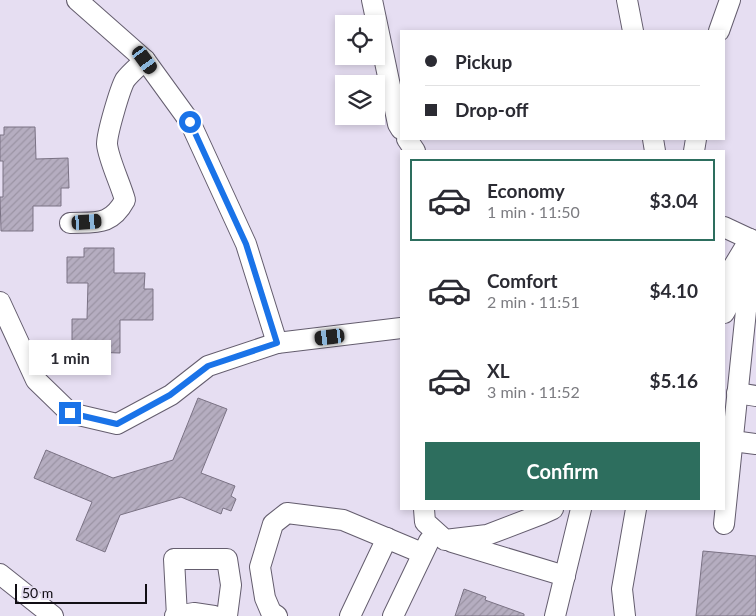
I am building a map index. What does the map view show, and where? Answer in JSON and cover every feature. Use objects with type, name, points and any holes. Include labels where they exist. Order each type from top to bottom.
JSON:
[{"type":"lane","points":[[77,0],[145,60],[190,122],[246,244],[277,343]]},
{"type":"lane","points":[[372,0],[400,127]]},
{"type":"lane","points":[[627,0],[633,30]]},
{"type":"lane","points":[[719,30],[730,0]]},
{"type":"lane","points":[[70,223],[105,221],[119,211],[125,200],[107,144],[125,80],[145,60]]},
{"type":"lane","points":[[725,228],[754,246]]},
{"type":"lane","points":[[725,281],[754,246]]},
{"type":"lane","points":[[725,311],[754,246]]},
{"type":"lane","points":[[724,524],[732,441],[747,394],[747,301],[756,282]]},
{"type":"lane","points":[[1,309],[36,380],[56,400],[70,413],[117,424],[170,395],[208,366],[277,343],[400,328]]},
{"type":"lane","points":[[732,441],[756,444]]},
{"type":"lane","points":[[424,510],[425,522],[440,535],[565,576]]},
{"type":"lane","points":[[393,616],[422,553],[440,535],[487,535],[551,510]]},
{"type":"lane","points":[[555,616],[581,510]]},
{"type":"lane","points":[[625,616],[622,589],[636,510]]},
{"type":"lane","points":[[277,616],[271,612],[265,598],[260,567],[272,524],[287,513],[343,520],[422,553]]},
{"type":"lane","points":[[350,616],[387,538]]},
{"type":"lane","points":[[214,616],[194,613],[176,616],[174,558],[226,559],[231,585],[227,616]]},
{"type":"lane","points":[[0,574],[52,616]]},
{"type":"building","points":[[4,127],[35,127],[36,159],[68,158],[69,188],[61,188],[61,206],[33,206],[33,231],[1,231],[0,197],[3,197],[3,161],[0,161],[0,135],[4,135]]},
{"type":"building","points":[[84,248],[114,248],[114,273],[145,273],[144,289],[153,289],[153,320],[120,320],[120,353],[90,352],[90,344],[72,344],[72,319],[87,319],[88,283],[67,283],[67,257],[84,257]]},
{"type":"building","points":[[198,398],[227,409],[201,473],[235,486],[231,496],[236,499],[231,511],[223,508],[221,514],[181,497],[120,515],[105,552],[76,540],[92,502],[34,478],[46,450],[113,478],[173,460]]},
{"type":"building","points":[[703,551],[756,556],[756,616],[696,616]]},
{"type":"building","points":[[464,589],[486,597],[485,600],[524,614],[524,616],[455,616]]},
{"type":"route","points":[[70,413],[117,424],[170,395],[208,366],[277,343],[246,244],[190,122]]}]
